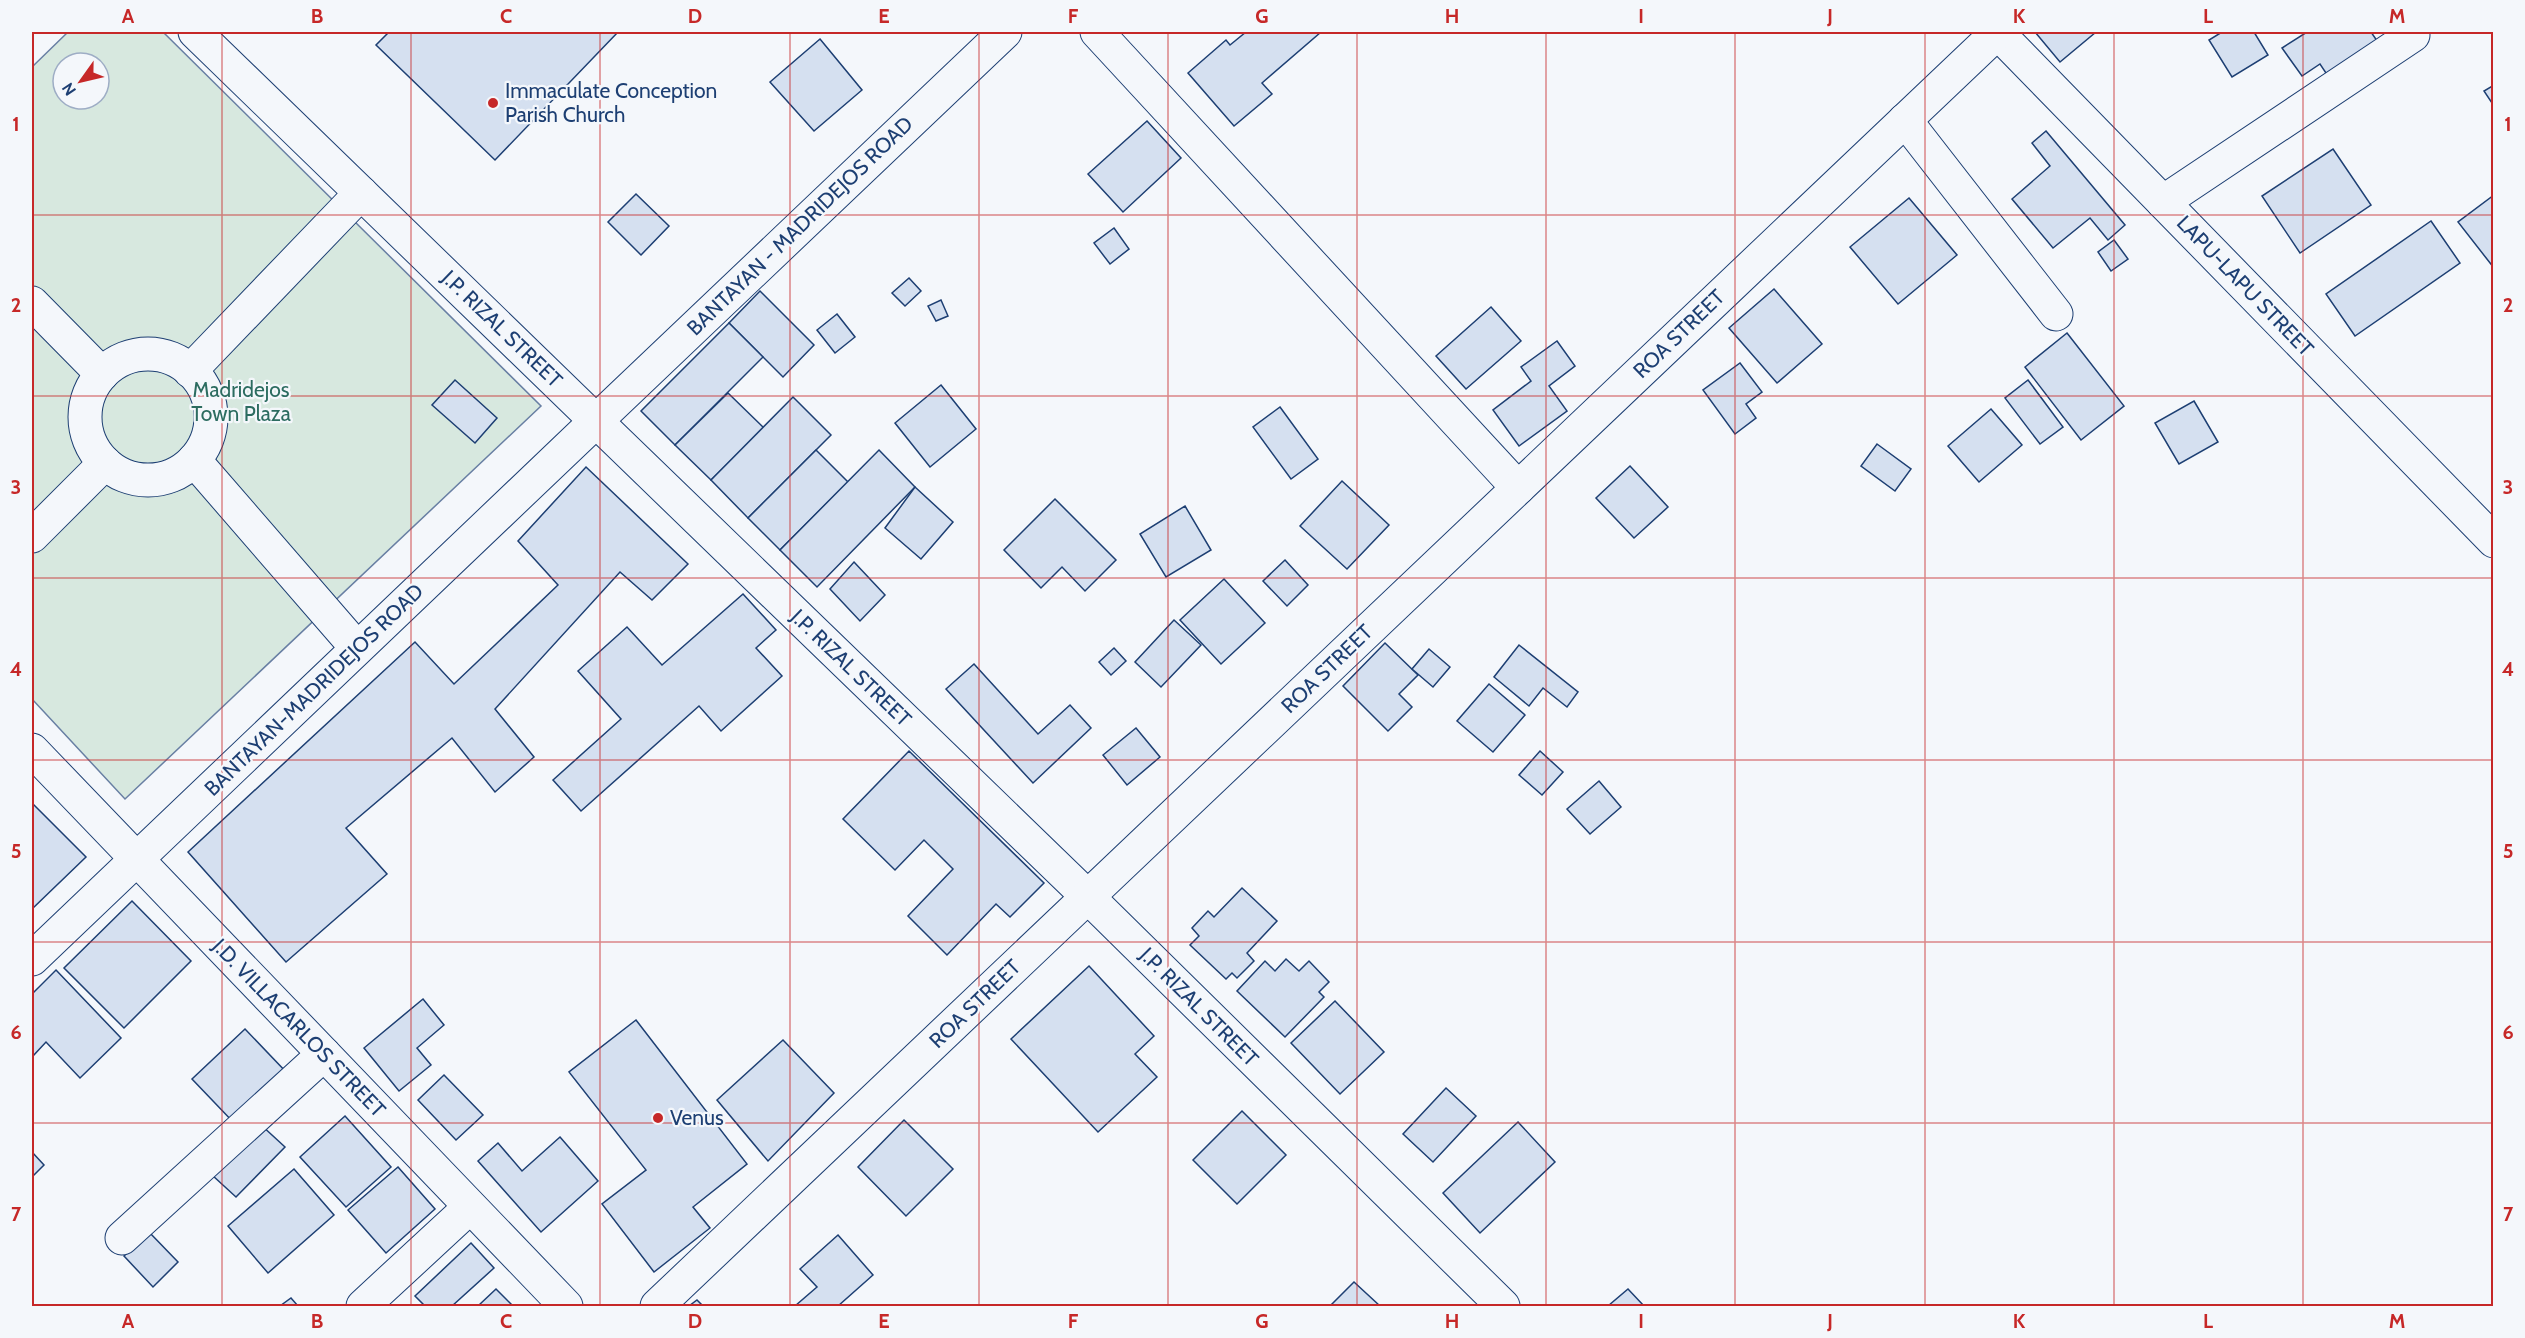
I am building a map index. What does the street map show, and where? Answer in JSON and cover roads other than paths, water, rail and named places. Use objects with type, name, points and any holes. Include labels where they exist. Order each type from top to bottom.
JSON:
[{"type":"street","name":"J.P. RIZAL STREET","points":[[195,32],[1088,897],[1503,1306]]},
{"type":"street","name":"BANTAYAN - MADRIDEJOS ROAD","points":[[596,421],[1005,32]]},
{"type":"street","points":[[1097,32],[1518,488]]},
{"type":"street","name":"ROA STREET","points":[[657,1306],[1997,32]]},
{"type":"street","name":"LAPU-LAPU STREET","points":[[1997,32],[2493,541]]},
{"type":"street","points":[[2163,202],[2413,35]]},
{"type":"street","points":[[1905,120],[2056,314]]},
{"type":"street","points":[[190,371],[361,193]]},
{"type":"street","points":[[32,303],[102,374]]},
{"type":"street","points":[[155,354],[174,359],[190,371],[202,386],[209,405],[210,424],[205,443],[194,460],[179,472],[160,479],[141,479],[122,474],[105,463],[93,448],[86,429],[85,409],[91,390],[102,374],[117,362],[135,355],[155,354]]},
{"type":"street","name":"BANTAYAN-MADRIDEJOS ROAD","points":[[32,958],[596,421]]},
{"type":"street","points":[[194,460],[357,648]]},
{"type":"street","points":[[32,536],[105,463]]},
{"type":"street","name":"J.D. VILLACARLOS STREET","points":[[32,750],[566,1306]]},
{"type":"street","points":[[122,1238],[324,1054]]},
{"type":"street","points":[[363,1306],[470,1207]]},
{"type":"place","name":"Immaculate Conception Parish Church","points":[[493,103]]},
{"type":"place","name":"Venus","points":[[658,1118]]},
{"type":"park label","name":"Madridejos Town Plaza","points":[[241,402]]}]
